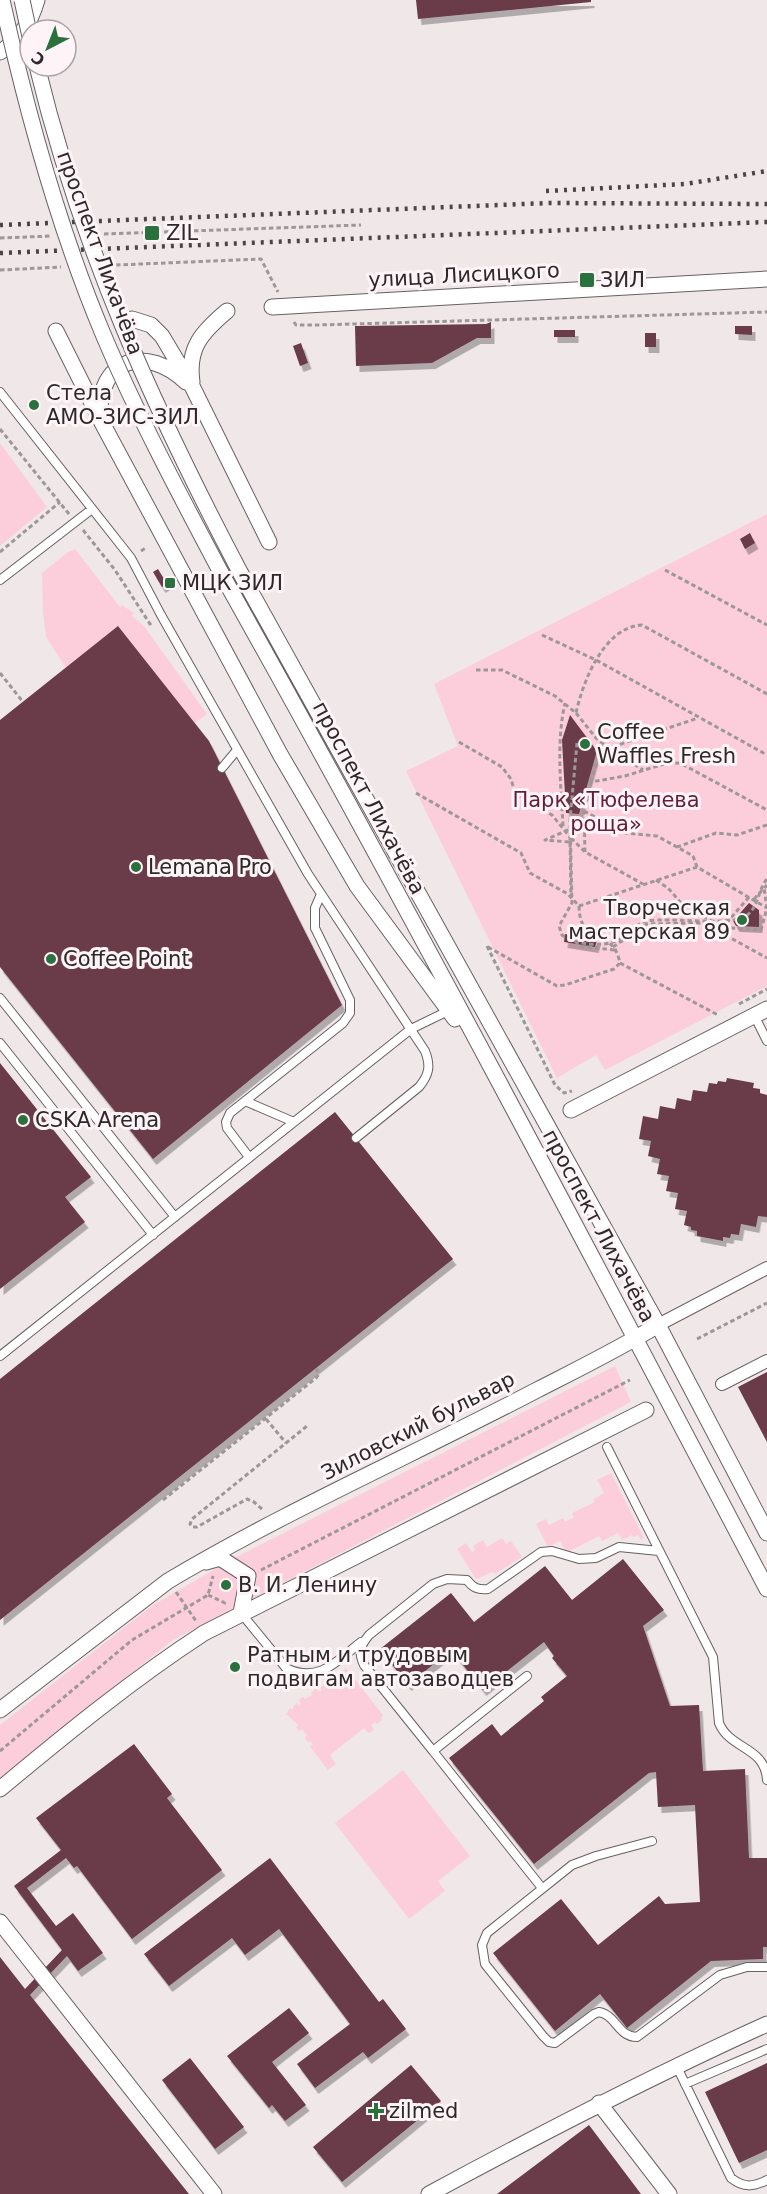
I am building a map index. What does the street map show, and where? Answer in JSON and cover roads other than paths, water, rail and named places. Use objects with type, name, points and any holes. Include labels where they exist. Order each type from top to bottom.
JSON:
[{"type":"street","name":"проспект Лихачёва","points":[[2,0],[22,87],[52,193],[103,334],[171,480],[302,717],[636,1338],[767,1589]]},
{"type":"street","points":[[21,0],[25,18]]},
{"type":"street","points":[[0,52],[20,34],[33,14],[37,0]]},
{"type":"street","name":"проспект Лихачёва","points":[[40,78],[74,197],[121,327],[187,472],[241,574],[657,1324],[767,1533]]},
{"type":"street","name":"улица Лисицкого","points":[[277,302],[767,279]]},
{"type":"street","points":[[193,388],[190,362],[194,348],[208,327],[227,311]]},
{"type":"street","points":[[132,319],[145,322],[158,330],[193,388],[269,542]]},
{"type":"street","points":[[56,331],[100,419],[280,754],[357,886],[461,1026]]},
{"type":"street","points":[[100,419],[99,400],[106,380],[118,368],[134,362],[153,362],[163,366],[179,375],[193,388]]},
{"type":"street","points":[[571,1110],[762,1014]]},
{"type":"street","points":[[657,1324],[767,1268]]},
{"type":"street","name":"Зиловский бульвар","points":[[0,1710],[168,1581],[351,1483],[464,1428],[636,1338],[657,1324]]},
{"type":"street","points":[[722,1384],[767,1361]]},
{"type":"street","points":[[0,1789],[156,1664],[204,1633],[646,1410]]},
{"type":"street","name":"Зиловский бульвар","points":[[197,1564],[220,1558],[248,1576],[241,1613]]},
{"type":"street","points":[[0,1922],[214,2194]]},
{"type":"street","points":[[429,2194],[599,2103],[767,2024]]},
{"type":"street","points":[[599,2103],[669,2194]]},
{"type":"lane","points":[[0,393],[131,558],[160,615],[321,894],[411,1029],[429,1061],[426,1078],[419,1087],[356,1138]]},
{"type":"lane","points":[[0,580],[92,509]]},
{"type":"lane","points":[[222,768],[237,750]]},
{"type":"lane","points":[[249,1157],[230,1133],[226,1122],[230,1113],[343,1023],[350,1013],[350,1000],[315,928],[315,908],[321,894]]},
{"type":"lane","points":[[0,998],[175,1217]]},
{"type":"lane","points":[[0,1356],[411,1029],[448,1011]]},
{"type":"lane","points":[[762,1014],[767,1041]]},
{"type":"lane","points":[[0,1043],[153,1235]]},
{"type":"lane","points":[[245,1101],[294,1122]]},
{"type":"lane","points":[[607,1447],[713,1657],[718,1724],[729,1738],[757,1755],[765,1767],[767,1780]]},
{"type":"lane","points":[[241,1613],[286,1668],[297,1674],[310,1675],[320,1672],[433,1584],[447,1579],[467,1580],[472,1587],[488,1589],[541,1552],[552,1551],[579,1559],[596,1558],[619,1547],[659,1551]]},
{"type":"lane","points":[[369,1635],[360,1646],[359,1655],[364,1665],[542,1888]]},
{"type":"lane","points":[[433,1751],[527,1676]]},
{"type":"lane","points":[[652,1841],[581,1860],[561,1873],[487,1933],[482,1945],[485,1964],[549,2042],[561,2040],[599,2012],[609,2017],[629,2037],[637,2037],[720,1975],[747,1967],[767,1967]]},
{"type":"lane","points":[[685,2084],[767,2049]]},
{"type":"lane","points":[[676,2065],[731,2178],[746,2186],[756,2186],[767,2180]]},
{"type":"railway","points":[[546,191],[685,184],[767,171]]},
{"type":"railway","points":[[0,225],[549,203],[767,204]]},
{"type":"railway","points":[[0,253],[767,222]]},
{"type":"place","name":"ZIL","points":[[152,233]]},
{"type":"place","name":"ЗИЛ","points":[[587,280]]},
{"type":"place","name":"Стела АМО-ЗИС-ЗИЛ","points":[[34,405]]},
{"type":"place","name":"МЦК ЗИЛ","points":[[170,583]]},
{"type":"place","name":"Coffee Waffles Fresh","points":[[585,744]]},
{"type":"place","name":"Lemana Pro","points":[[136,867]]},
{"type":"place","name":"Творческая мастерская 89","points":[[742,920]]},
{"type":"place","name":"Coffee Point","points":[[51,959]]},
{"type":"place","name":"CSKA Arena","points":[[23,1120]]},
{"type":"place","name":"В. И. Ленину","points":[[226,1585]]},
{"type":"place","name":"Ратным и трудовым подвигам автозаводцев","points":[[235,1667]]},
{"type":"place","name":"zilmed","points":[[376,2111]]},
{"type":"park label","name":"Парк «Тюфелева роща»","points":[[606,812]]}]
